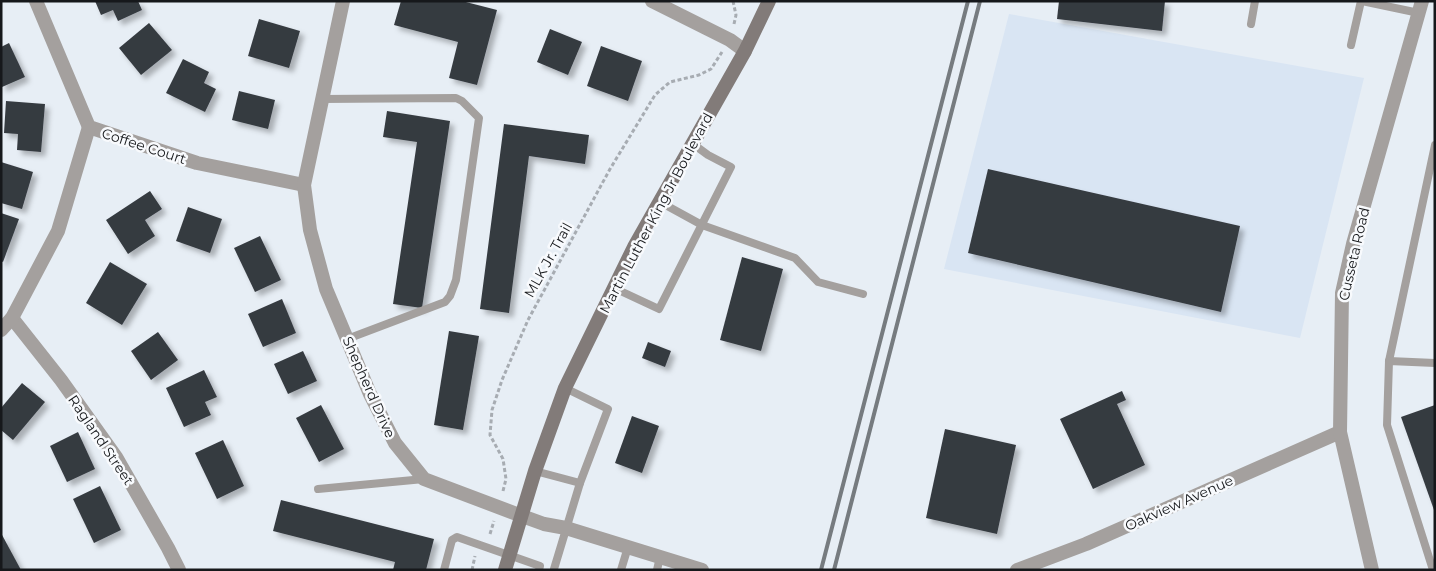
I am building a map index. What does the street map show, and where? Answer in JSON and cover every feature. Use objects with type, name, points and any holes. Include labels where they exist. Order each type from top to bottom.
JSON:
[{"type":"main road","name":"Martin Luther King Jr Boulevard","points":[[505,570],[535,471],[565,388],[634,248],[745,52],[769,1]]},
{"type":"street","name":"Coffee Court","points":[[36,1],[89,127],[197,163],[304,185]]},
{"type":"street","name":"Shepherd Drive","points":[[343,1],[304,185],[310,230],[326,289],[370,394],[395,443],[424,479]]},
{"type":"street","points":[[652,1],[730,40],[745,52]]},
{"type":"street","name":"Cusseta Road","points":[[1372,570],[1340,432],[1342,293],[1353,244],[1420,7]]},
{"type":"street","points":[[1,330],[12,318],[58,231],[89,127]]},
{"type":"street","name":"Ragland Street","points":[[12,318],[61,380],[116,457],[179,570]]},
{"type":"street","name":"Oakview Avenue","points":[[1017,570],[1086,544],[1340,432]]},
{"type":"street","points":[[424,479],[544,524],[566,528],[628,547],[658,563],[702,570]]},
{"type":"lane","points":[[1251,24],[1255,1]]},
{"type":"lane","points":[[1351,45],[1361,1],[1420,7]]},
{"type":"lane","points":[[322,99],[456,98],[462,101],[479,118],[456,280],[450,296],[445,302],[347,339]]},
{"type":"lane","points":[[614,288],[659,309],[731,167],[708,155],[693,144]]},
{"type":"lane","points":[[1433,570],[1387,425],[1388,361],[1435,145]]},
{"type":"lane","points":[[660,202],[702,225],[795,258],[818,282],[863,294]]},
{"type":"lane","points":[[1388,361],[1435,363]]},
{"type":"lane","points":[[444,570],[452,540],[457,537],[540,568],[556,569],[580,482],[608,409],[565,388]]},
{"type":"lane","points":[[535,471],[580,482]]},
{"type":"lane","points":[[318,489],[424,479]]},
{"type":"lane","points":[[621,570],[628,547]]},
{"type":"path","name":"MLK Jr. Trail","points":[[472,570],[478,544],[489,538],[506,479],[503,459],[490,435],[492,410],[502,380],[528,320],[610,169],[655,95],[670,82],[699,75],[711,69],[730,40],[736,16],[733,1]]},
{"type":"shaded area","points":[[1009,14],[1364,78],[1300,338],[944,269]]},
{"type":"building","points":[[95,1],[138,1],[142,10],[118,21],[113,10],[101,15]]},
{"type":"building","points":[[401,1],[462,1],[497,10],[477,85],[449,78],[458,42],[394,25]]},
{"type":"building","points":[[1059,1],[1165,1],[1162,31],[1057,19]]},
{"type":"building","points":[[259,19],[300,31],[289,68],[248,56]]},
{"type":"building","points":[[149,23],[172,50],[141,75],[119,48]]},
{"type":"building","points":[[550,29],[582,42],[568,75],[537,62]]},
{"type":"building","points":[[9,43],[25,77],[2,87],[1,47]]},
{"type":"building","points":[[601,46],[642,61],[628,101],[587,86]]},
{"type":"building","points":[[183,59],[209,72],[204,83],[216,89],[205,112],[166,93]]},
{"type":"building","points":[[239,91],[275,100],[268,129],[232,120]]},
{"type":"building","points":[[6,101],[45,104],[41,152],[17,150],[18,134],[4,133]]},
{"type":"building","points":[[387,111],[450,121],[422,308],[393,304],[417,142],[383,137]]},
{"type":"building","points":[[504,124],[589,135],[585,164],[529,156],[509,313],[480,309]]},
{"type":"building","points":[[1,162],[33,172],[22,209],[1,203]]},
{"type":"building","points":[[988,169],[1240,226],[1221,312],[968,253]]},
{"type":"building","points":[[150,191],[162,209],[145,220],[155,236],[128,254],[106,220]]},
{"type":"building","points":[[188,207],[222,219],[210,253],[176,241]]},
{"type":"building","points":[[1,213],[19,219],[3,262],[1,261]]},
{"type":"building","points":[[260,236],[281,280],[255,292],[234,248]]},
{"type":"building","points":[[742,257],[783,269],[761,351],[720,340]]},
{"type":"building","points":[[110,262],[147,284],[122,325],[86,303]]},
{"type":"building","points":[[282,299],[296,333],[263,347],[248,314]]},
{"type":"building","points":[[449,331],[479,336],[463,430],[434,425]]},
{"type":"building","points":[[158,332],[178,360],[151,380],[131,351]]},
{"type":"building","points":[[648,342],[671,351],[665,367],[642,358]]},
{"type":"building","points":[[303,351],[317,381],[288,394],[274,364]]},
{"type":"building","points":[[204,370],[217,397],[205,402],[211,415],[184,427],[166,388]]},
{"type":"building","points":[[22,383],[45,402],[13,440],[1,430],[1,408]]},
{"type":"building","points":[[1122,391],[1126,400],[1117,404],[1145,465],[1093,489],[1060,419]]},
{"type":"building","points":[[321,405],[344,449],[319,462],[296,418]]},
{"type":"building","points":[[1435,405],[1435,510],[1434,510],[1401,417]]},
{"type":"building","points":[[632,416],[659,426],[642,473],[615,463]]},
{"type":"building","points":[[945,429],[1016,445],[997,534],[926,518]]},
{"type":"building","points":[[78,432],[95,469],[67,482],[50,446]]},
{"type":"building","points":[[223,440],[244,486],[217,499],[195,453]]},
{"type":"building","points":[[100,486],[121,530],[94,543],[73,499]]},
{"type":"building","points":[[281,500],[434,539],[426,570],[393,570],[395,562],[273,531]]},
{"type":"building","points":[[1,533],[21,570],[1,570]]},
{"type":"railway","points":[[821,570],[968,1]]},
{"type":"railway","points":[[834,570],[980,1]]}]
